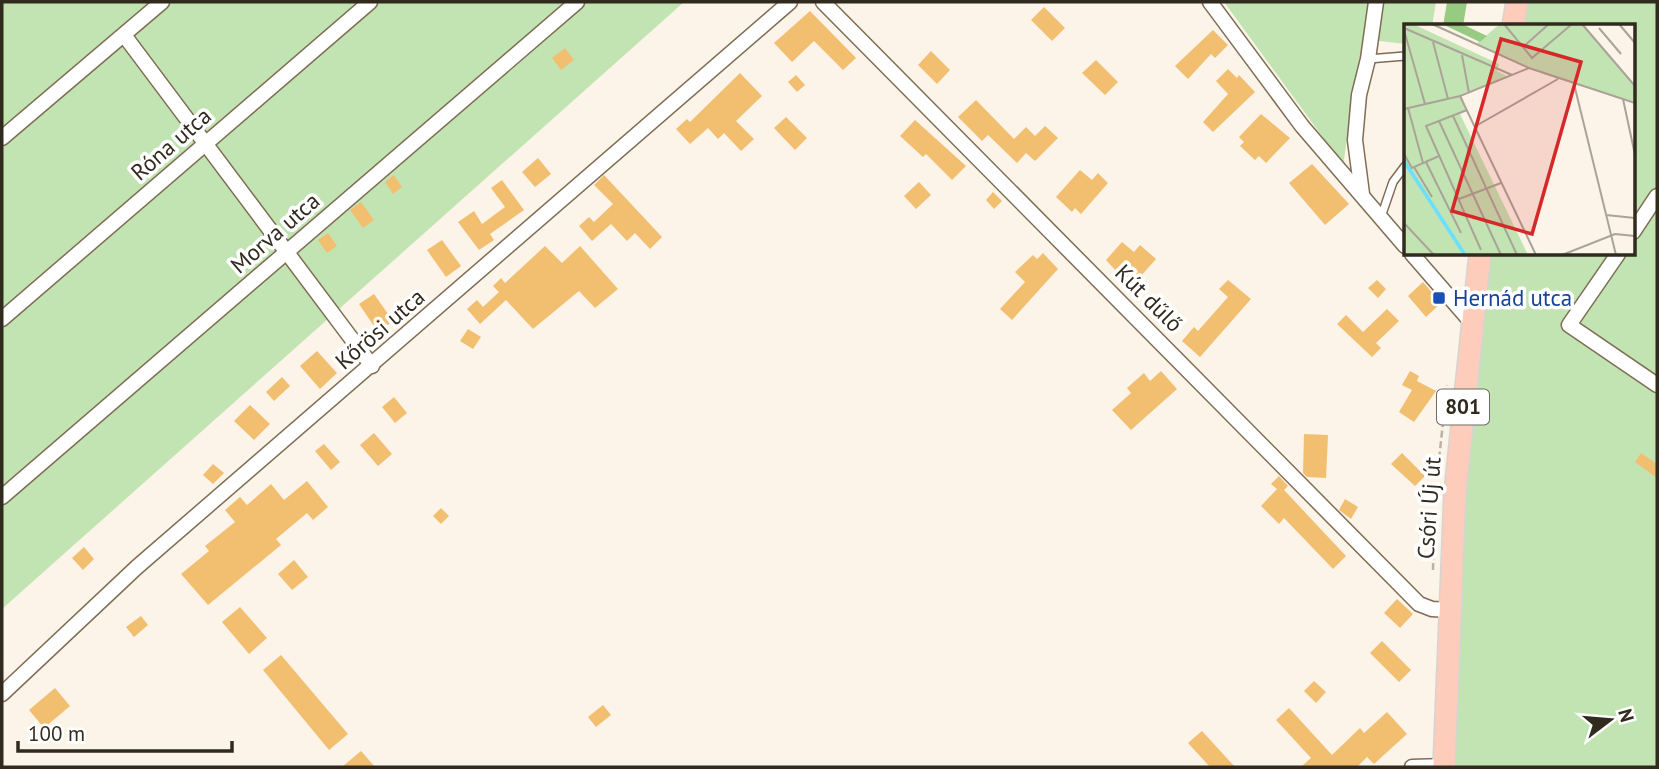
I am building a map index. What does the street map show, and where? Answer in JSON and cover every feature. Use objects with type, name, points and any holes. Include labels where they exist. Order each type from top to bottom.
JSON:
[{"type":"main road","points":[[1513,24],[1517,2]]},
{"type":"main road","name":"Csóri Új út","points":[[1444,767],[1455,492],[1480,256]]},
{"type":"street","points":[[2,138],[162,2]]},
{"type":"street","name":"Róna utca","points":[[2,319],[370,2]]},
{"type":"street","name":"Morva utca","points":[[2,497],[577,2]]},
{"type":"street","name":"Kőrösi utca","points":[[2,694],[137,568],[790,2]]},
{"type":"street","name":"Kút dűlő","points":[[823,2],[1419,604],[1432,609],[1449,610]]},
{"type":"street","points":[[1210,2],[1302,126],[1404,245]]},
{"type":"street","points":[[1362,196],[1355,140],[1359,96],[1368,59],[1376,2]]},
{"type":"street","points":[[124,35],[372,366]]},
{"type":"street","points":[[1634,231],[1652,216],[1657,196]]},
{"type":"street","points":[[1414,256],[1471,322]]},
{"type":"street","points":[[1617,256],[1569,325],[1657,385]]},
{"type":"street","points":[[1412,767],[1444,767]]},
{"type":"lane","points":[[1368,59],[1404,56]]},
{"type":"lane","points":[[1381,218],[1393,182],[1404,167]]},
{"type":"green space","points":[[2,2],[684,2],[2,609]]},
{"type":"green space","points":[[1224,2],[1436,2],[1432,24],[1404,24],[1404,44],[1363,39],[1343,165]]},
{"type":"green space","points":[[1447,2],[1467,2],[1463,24],[1443,24]]},
{"type":"green space","points":[[1517,2],[1657,2],[1657,767],[1444,767],[1480,256],[1634,256],[1634,24],[1513,24]]},
{"type":"building","points":[[1044,7],[1065,28],[1052,41],[1031,20]]},
{"type":"building","points":[[810,11],[856,58],[843,70],[814,41],[792,62],[774,43]]},
{"type":"building","points":[[1213,30],[1228,45],[1215,58],[1211,54],[1188,79],[1175,66]]},
{"type":"building","points":[[565,48],[574,60],[561,70],[552,58]]},
{"type":"building","points":[[931,51],[950,70],[937,84],[918,65]]},
{"type":"building","points":[[1096,60],[1118,82],[1105,95],[1082,73]]},
{"type":"building","points":[[1228,69],[1237,78],[1239,75],[1255,92],[1213,132],[1203,122],[1228,94],[1216,81]]},
{"type":"building","points":[[740,73],[762,96],[736,121],[754,139],[741,151],[724,133],[718,139],[708,128],[690,144],[676,129],[687,119],[690,122]]},
{"type":"building","points":[[796,75],[805,85],[797,92],[788,82]]},
{"type":"building","points":[[976,100],[1014,139],[1026,127],[1035,136],[1045,126],[1058,138],[1035,161],[1026,153],[1017,163],[988,135],[982,141],[958,117]]},
{"type":"building","points":[[1261,114],[1290,138],[1266,163],[1259,156],[1255,160],[1240,146],[1244,142],[1239,137]]},
{"type":"building","points":[[786,117],[807,138],[795,150],[774,128]]},
{"type":"building","points":[[915,120],[966,166],[952,180],[926,154],[923,157],[900,136]]},
{"type":"building","points":[[538,158],[551,174],[535,187],[522,172]]},
{"type":"building","points":[[1312,164],[1349,204],[1325,225],[1289,183]]},
{"type":"building","points":[[1080,170],[1092,180],[1098,173],[1108,183],[1081,214],[1075,208],[1072,212],[1056,197]]},
{"type":"building","points":[[394,175],[402,187],[393,194],[385,182]]},
{"type":"building","points":[[604,175],[662,237],[650,249],[635,233],[627,241],[611,224],[592,241],[579,226],[589,217],[594,222],[613,204],[594,185]]},
{"type":"building","points":[[502,180],[524,210],[490,234],[494,240],[479,250],[458,222],[474,211],[482,224],[505,207],[491,188]]},
{"type":"building","points":[[919,182],[931,195],[916,209],[904,196]]},
{"type":"building","points":[[993,192],[1002,201],[994,209],[986,200]]},
{"type":"building","points":[[361,202],[374,220],[363,228],[350,210]]},
{"type":"building","points":[[328,233],[337,246],[327,253],[318,240]]},
{"type":"building","points":[[442,240],[461,266],[446,277],[427,250]]},
{"type":"building","points":[[1122,242],[1134,252],[1140,245],[1156,259],[1131,287],[1106,260]]},
{"type":"building","points":[[545,246],[562,263],[580,246],[618,289],[595,308],[579,291],[533,329],[506,300],[480,324],[467,309],[477,300],[483,307],[499,292],[493,286],[501,278],[505,283]]},
{"type":"building","points":[[1043,253],[1058,269],[1012,320],[1000,309],[1025,282],[1015,272],[1033,255],[1037,259]]},
{"type":"building","points":[[1228,280],[1251,299],[1200,357],[1182,341],[1194,327],[1198,331],[1228,297],[1219,289]]},
{"type":"building","points":[[1377,280],[1386,289],[1378,298],[1368,288]]},
{"type":"building","points":[[1423,282],[1441,303],[1426,317],[1408,296]]},
{"type":"building","points":[[374,294],[393,321],[378,332],[359,304]]},
{"type":"building","points":[[1387,309],[1399,321],[1376,343],[1381,348],[1372,357],[1337,324],[1346,315],[1363,332]]},
{"type":"building","points":[[468,329],[481,337],[473,349],[460,341]]},
{"type":"building","points":[[317,351],[337,373],[320,389],[300,366]]},
{"type":"building","points":[[1161,371],[1177,389],[1131,430],[1112,410],[1131,393],[1127,388],[1144,373],[1150,381]]},
{"type":"building","points":[[1410,371],[1419,376],[1417,381],[1436,391],[1414,422],[1399,412],[1412,390],[1402,385]]},
{"type":"building","points":[[282,377],[290,386],[274,401],[266,392]]},
{"type":"building","points":[[394,397],[407,413],[395,423],[382,407]]},
{"type":"building","points":[[250,405],[270,424],[254,440],[234,421]]},
{"type":"building","points":[[374,433],[392,454],[378,466],[360,445]]},
{"type":"building","points":[[1304,434],[1328,435],[1326,478],[1307,477],[1303,473]]},
{"type":"building","points":[[324,444],[340,462],[331,470],[315,451]]},
{"type":"building","points":[[1402,453],[1425,476],[1415,486],[1391,464]]},
{"type":"building","points":[[1641,453],[1657,464],[1657,478],[1635,462]]},
{"type":"building","points":[[213,464],[224,473],[213,484],[203,475]]},
{"type":"building","points":[[1279,476],[1288,486],[1284,490],[1346,556],[1333,569],[1284,518],[1279,524],[1261,506],[1277,489],[1271,484]]},
{"type":"building","points":[[307,481],[328,507],[313,520],[307,513],[276,539],[281,545],[208,605],[181,574],[209,551],[205,546],[235,522],[225,510],[240,497],[247,505],[271,484],[284,500]]},
{"type":"building","points":[[1345,499],[1358,507],[1351,519],[1339,510]]},
{"type":"building","points":[[441,508],[449,516],[441,524],[433,516]]},
{"type":"building","points":[[84,547],[94,559],[83,570],[72,558]]},
{"type":"building","points":[[294,560],[308,577],[292,590],[278,574]]},
{"type":"building","points":[[1397,599],[1413,614],[1400,628],[1384,613]]},
{"type":"building","points":[[240,607],[267,638],[249,654],[222,622]]},
{"type":"building","points":[[141,616],[148,625],[134,637],[126,627]]},
{"type":"building","points":[[1382,641],[1411,670],[1399,682],[1370,653]]},
{"type":"building","points":[[281,655],[348,734],[329,750],[263,670]]},
{"type":"building","points":[[1314,681],[1326,692],[1316,703],[1304,691]]},
{"type":"building","points":[[55,688],[70,706],[44,728],[29,710]]},
{"type":"building","points":[[603,705],[611,715],[596,727],[588,717]]},
{"type":"building","points":[[1289,708],[1332,755],[1360,728],[1364,733],[1387,712],[1407,734],[1374,764],[1367,757],[1357,767],[1301,767],[1311,758],[1276,720]]},
{"type":"building","points":[[1202,731],[1235,767],[1210,767],[1188,743]]},
{"type":"building","points":[[361,751],[375,767],[342,767]]},
{"type":"place","name":"Hernád utca","points":[[1439,298]]}]
